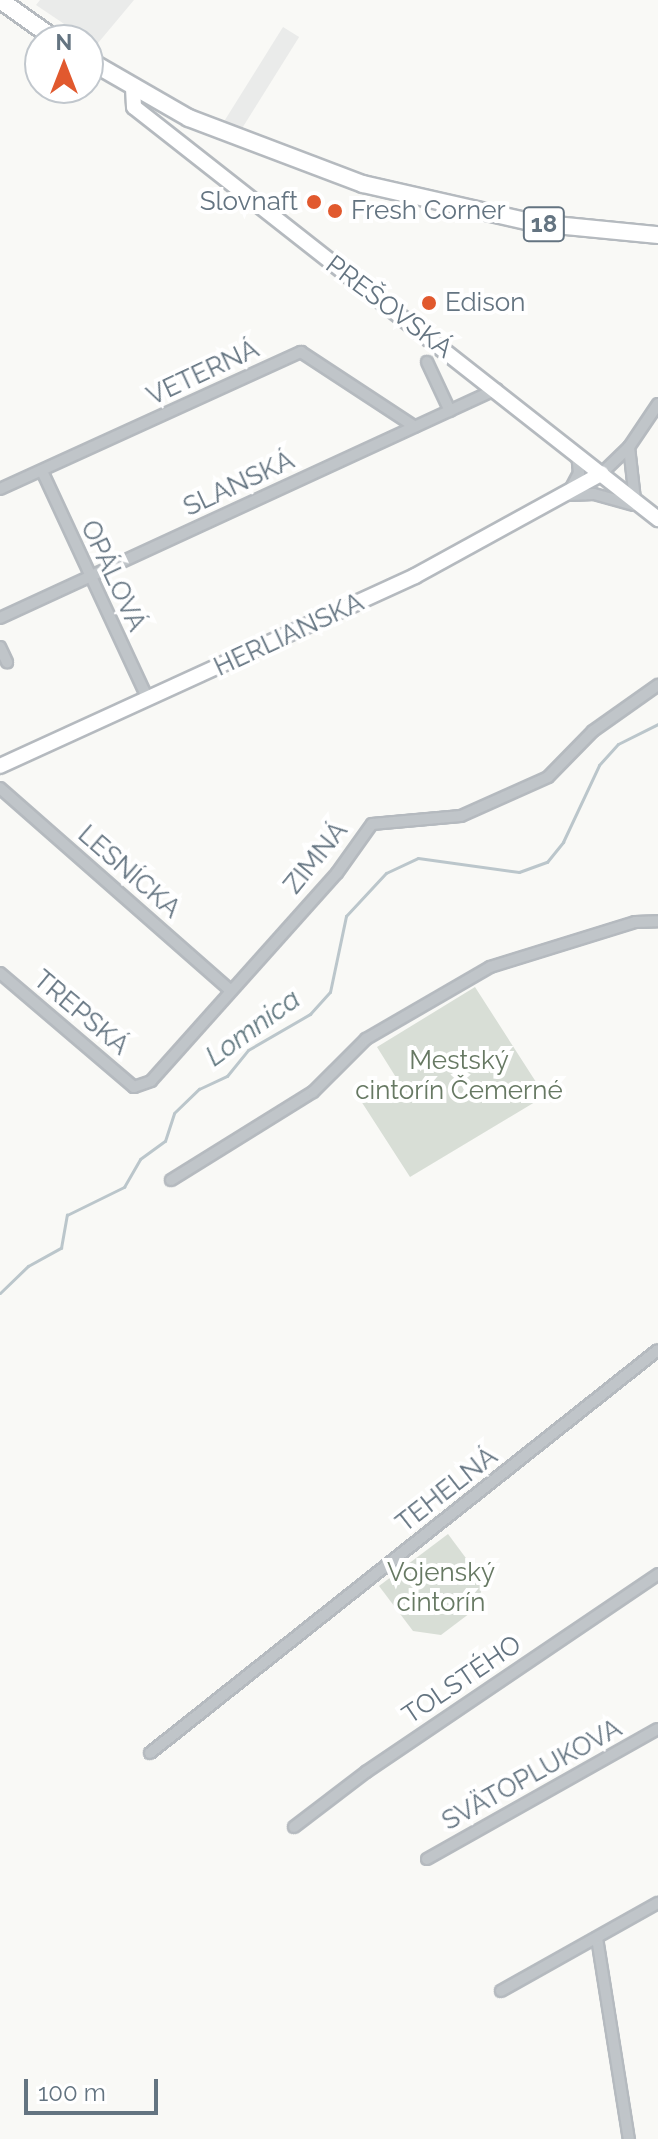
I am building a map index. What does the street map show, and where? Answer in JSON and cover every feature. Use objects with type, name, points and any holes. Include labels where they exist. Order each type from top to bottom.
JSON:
[{"type":"main road","points":[[0,0],[34,24]]},
{"type":"main road","name":"18","points":[[104,70],[133,88],[251,144],[384,190],[535,223],[658,235]]},
{"type":"main road","name":"PREŠOVSKÁ","points":[[133,88],[134,107],[497,389],[658,519]]},
{"type":"main road","name":"HERLIANSKA","points":[[0,766],[415,576],[602,473]]},
{"type":"street","name":"VETERNÁ","points":[[0,489],[301,352],[415,427]]},
{"type":"street","points":[[427,362],[450,411]]},
{"type":"street","name":"SLANSKÁ","points":[[0,618],[497,389]]},
{"type":"street","name":"HERLIANSKA","points":[[602,473],[629,447],[658,404]]},
{"type":"street","points":[[564,493],[594,494],[639,504],[629,447]]},
{"type":"street","points":[[564,493],[579,473],[576,453]]},
{"type":"street","name":"OPÁLOVÁ","points":[[42,471],[88,578],[148,699]]},
{"type":"street","points":[[0,647],[7,662]]},
{"type":"street","name":"ZIMNÁ","points":[[134,1087],[151,1081],[229,989],[337,873],[372,824],[461,816],[548,777],[593,731],[658,685]]},
{"type":"street","name":"LESNÍCKA","points":[[0,788],[229,989]]},
{"type":"street","points":[[171,1180],[313,1092],[366,1039],[490,967],[635,922],[658,921]]},
{"type":"street","name":"TREPSKÁ","points":[[0,973],[134,1087]]},
{"type":"street","name":"TEHELNÁ","points":[[150,1753],[658,1350]]},
{"type":"street","name":"TOLSTÉHO","points":[[294,1827],[366,1772],[658,1574]]},
{"type":"street","name":"SVÄTOPLUKOVA","points":[[427,1859],[658,1729]]},
{"type":"street","points":[[501,1991],[658,1903]]},
{"type":"street","points":[[597,1938],[629,2139]]},
{"type":"shaded area","points":[[40,0],[134,0],[104,36],[104,24],[64,24],[36,5]]},
{"type":"shaded area","points":[[283,27],[299,37],[239,134],[223,124]]},
{"type":"green space","name":"Mestský cintorín Čemerné","points":[[475,987],[545,1096],[410,1177],[361,1101],[397,1079],[377,1047]]},
{"type":"green space","name":"Vojenský cintorín","points":[[448,1534],[483,1581],[478,1607],[441,1635],[413,1631],[379,1586]]},
{"type":"waterway","name":"Lomnica","points":[[0,1293],[28,1266],[61,1248],[67,1215],[124,1187],[140,1159],[165,1141],[174,1113],[199,1089],[227,1076],[248,1050],[310,1014],[330,992],[346,916],[386,873],[418,858],[519,872],[547,862],[563,842],[599,765],[618,744],[658,724]]},
{"type":"place","name":"Slovnaft","points":[[314,202]]},
{"type":"place","name":"Fresh Corner","points":[[335,211]]},
{"type":"place","name":"Edison","points":[[429,303]]}]
